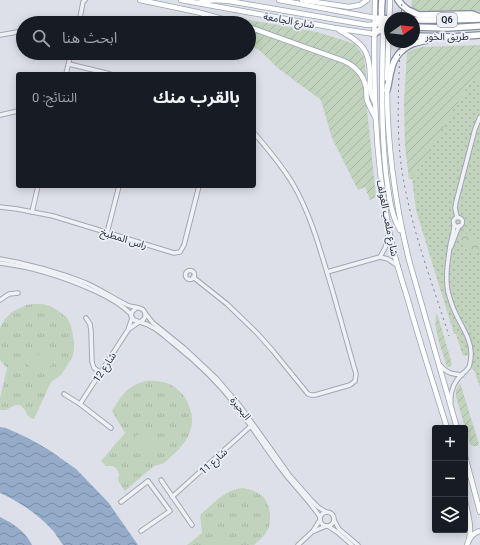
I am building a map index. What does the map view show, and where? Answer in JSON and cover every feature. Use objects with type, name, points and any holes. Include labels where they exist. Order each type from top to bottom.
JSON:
[{"type":"highway","points":[[382,0],[384,28]]},
{"type":"highway","points":[[398,0],[408,10],[419,15],[472,14],[480,18]]},
{"type":"highway","points":[[375,18],[384,28]]},
{"type":"highway","name":"طريق الخور","points":[[420,20],[480,18]]},
{"type":"highway","points":[[420,27],[447,28],[480,26]]},
{"type":"highway","points":[[374,34],[384,28]]},
{"type":"highway","name":"طريق الخور","points":[[420,36],[451,37],[480,35]]},
{"type":"highway","points":[[387,90],[392,65],[399,53],[411,44],[430,40],[436,36]]},
{"type":"main road","points":[[140,0],[213,16]]},
{"type":"main road","name":"شارع الجامعة","points":[[181,0],[374,34]]},
{"type":"main road","points":[[197,3],[213,0],[229,1],[384,28],[382,117],[385,167],[391,207],[396,222],[403,235]]},
{"type":"main road","name":"شارع الجامعة","points":[[279,0],[375,18]]},
{"type":"main road","points":[[302,0],[348,7],[360,5],[366,0]]},
{"type":"main road","points":[[375,18],[376,0]]},
{"type":"main road","points":[[390,0],[390,12]]},
{"type":"main road","points":[[335,28],[359,43],[367,54],[370,66],[370,90],[375,103]]},
{"type":"main road","name":"شارع ملعب الغولف","points":[[384,28],[374,34],[377,142],[384,202],[389,231],[398,266],[445,425]]},
{"type":"main road","points":[[256,30],[354,66],[364,81],[367,99],[376,118]]},
{"type":"main road","name":"شارع ملعب الغولف","points":[[385,48],[389,141],[396,203],[409,260],[456,425]]},
{"type":"main road","points":[[466,461],[480,512]]},
{"type":"main road","points":[[467,543],[470,530],[468,513]]},
{"type":"main road","points":[[467,543],[475,533],[480,531]]},
{"type":"street","points":[[80,16],[83,1]]},
{"type":"street","points":[[0,35],[16,32]]},
{"type":"street","points":[[67,72],[70,60]]},
{"type":"street","points":[[69,64],[102,72]]},
{"type":"street","points":[[0,115],[16,111]]},
{"type":"street","points":[[451,407],[451,397],[455,384],[469,367],[472,353],[467,336],[454,311],[448,292],[447,267],[454,230],[454,220],[457,217],[455,208],[456,202],[475,129],[480,117]]},
{"type":"street","points":[[194,277],[215,293],[246,322],[273,351],[309,395],[351,384],[355,381],[356,377],[327,272],[306,210],[297,191],[277,161],[256,135]]},
{"type":"street","points":[[32,212],[38,188]]},
{"type":"street","points":[[107,233],[118,188]]},
{"type":"street","name":"راس المطبخ","points":[[0,207],[53,216],[176,253],[180,252],[184,245],[198,188]]},
{"type":"street","points":[[450,250],[459,226],[462,224],[460,217],[457,217]]},
{"type":"street","points":[[454,225],[459,226]]},
{"type":"street","points":[[380,257],[385,248],[389,231]]},
{"type":"street","points":[[327,272],[380,257],[386,258],[398,266]]},
{"type":"street","points":[[0,260],[43,268],[75,281],[125,308],[134,320],[139,322],[144,319],[145,313],[142,309],[126,305],[98,289],[75,281],[42,271],[0,263]]},
{"type":"street","points":[[0,300],[9,294],[18,293]]},
{"type":"street","points":[[131,316],[133,310],[136,308]]},
{"type":"street","name":"البحيرة","points":[[145,313],[153,323],[202,364],[232,398],[290,476],[312,501],[326,512]]},
{"type":"street","name":"شارع 12","points":[[128,330],[131,316]]},
{"type":"street","points":[[86,318],[90,324],[91,356],[93,366],[100,372]]},
{"type":"street","name":"شارع 12","points":[[80,404],[128,330],[139,322]]},
{"type":"street","name":"البحيرة","points":[[139,322],[150,325],[175,342]]},
{"type":"street","points":[[439,364],[449,373],[462,375]]},
{"type":"street","points":[[64,394],[80,404],[111,428]]},
{"type":"street","name":"البحيرة","points":[[252,425],[281,469],[313,507],[320,519]]},
{"type":"street","name":"شارع 11","points":[[172,497],[252,425]]},
{"type":"street","points":[[161,480],[192,525]]},
{"type":"street","points":[[121,502],[148,481],[170,511],[141,531]]},
{"type":"street","points":[[160,497],[168,491]]},
{"type":"street","points":[[298,545],[312,532],[323,513],[326,512],[332,515],[339,529],[358,545]]},
{"type":"street","points":[[320,519],[321,524],[337,532],[352,545]]},
{"type":"street","points":[[312,532],[332,524],[334,520]]},
{"type":"green space","points":[[412,0],[480,0],[480,11],[433,13],[411,9]]},
{"type":"green space","points":[[256,21],[317,32],[355,44],[364,57],[367,109],[376,197],[370,200],[365,187],[358,190],[332,138],[321,100],[279,69],[256,48]]},
{"type":"green space","points":[[480,45],[480,79],[471,81],[412,179],[409,179],[405,146],[404,103],[407,53],[422,47]]},
{"type":"green space","points":[[480,77],[480,387],[474,370],[467,365],[469,355],[463,356],[456,334],[454,334],[416,210],[412,179],[427,154],[425,153],[471,81]]},
{"type":"green space","points":[[463,233],[473,236],[480,241],[480,250],[469,252],[467,250],[462,242],[461,234]]},
{"type":"green space","points":[[43,304],[52,307],[67,318],[71,326],[74,351],[72,358],[61,375],[51,382],[34,419],[29,416],[21,406],[16,405],[6,410],[0,410],[0,398],[7,368],[0,360],[0,328],[5,319],[11,313],[26,305]]},
{"type":"green space","points":[[437,313],[452,364],[450,367],[446,364],[436,331],[435,324]]},
{"type":"green space","points":[[44,351],[53,364],[36,376],[27,363]]},
{"type":"green space","points":[[145,381],[167,383],[176,388],[185,398],[191,412],[192,425],[188,436],[178,450],[164,463],[153,467],[125,491],[119,482],[119,474],[116,468],[106,466],[101,461],[125,433],[112,411],[125,392],[133,386]]},
{"type":"green space","points":[[460,383],[479,444],[478,446],[472,446],[470,444],[468,437],[468,425],[464,425],[456,397],[456,390]]},
{"type":"green space","points":[[156,432],[159,447],[138,451],[136,435]]},
{"type":"green space","points":[[242,488],[259,494],[269,506],[270,524],[263,537],[254,545],[187,545],[202,533],[200,515],[224,495],[236,489]]},
{"type":"green space","points":[[222,530],[235,545],[215,545],[210,540]]},
{"type":"water","points":[[0,427],[6,428],[28,438],[49,450],[76,469],[108,502],[138,545],[63,545],[49,526],[36,515],[21,504],[0,493]]},
{"type":"water","points":[[0,517],[19,528],[32,545],[0,545]]},
{"type":"railway","points":[[401,12],[402,0]]},
{"type":"railway","points":[[400,48],[398,103],[399,149],[401,164],[409,208],[421,251],[449,336]]}]
